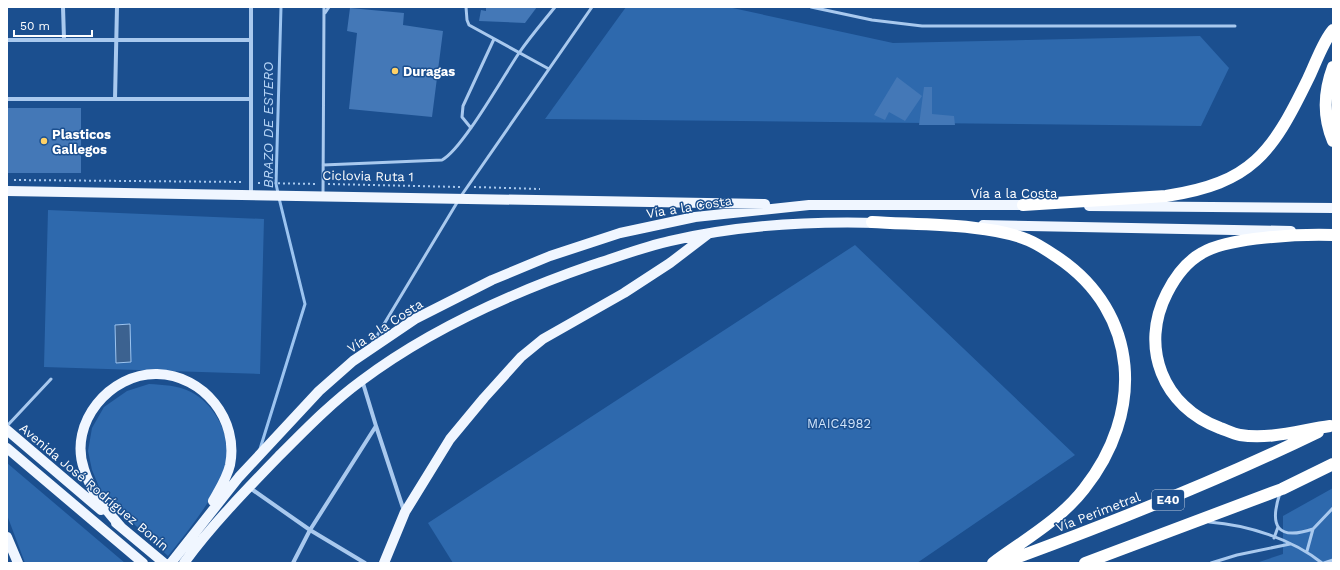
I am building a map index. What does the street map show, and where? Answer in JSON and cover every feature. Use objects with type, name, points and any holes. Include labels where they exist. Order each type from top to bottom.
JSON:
[{"type":"highway","points":[[1023,205],[1158,196],[1188,192],[1211,186],[1245,170],[1264,154],[1282,129],[1333,30]]},
{"type":"highway","points":[[1333,68],[1326,90],[1326,105],[1327,119],[1333,141]]},
{"type":"highway","points":[[872,222],[981,229],[1028,240],[1070,266],[1086,280],[1109,312],[1120,338],[1124,354],[1126,376],[1125,402],[1118,427],[1102,464],[1084,489],[1064,511],[993,563]]},
{"type":"highway","points":[[1331,425],[1260,436],[1239,435],[1205,422],[1186,409],[1174,396],[1163,379],[1157,360],[1155,337],[1158,316],[1173,281],[1186,265],[1203,252],[1225,244],[1311,234],[1333,233]]},
{"type":"highway","name":"Vía Perimetral","points":[[1002,563],[1125,517],[1202,486],[1331,425]]},
{"type":"highway","name":"E40","points":[[1085,563],[1201,521],[1282,489],[1333,464]]},
{"type":"main road","points":[[7,191],[323,195],[809,205]]},
{"type":"main road","name":"Vía a la Costa","points":[[171,563],[239,477],[286,423],[319,390],[353,361],[415,319],[492,280],[550,256],[620,232],[695,217],[809,205],[1023,205],[1333,208]]},
{"type":"main road","points":[[184,563],[204,535],[249,487],[326,408],[362,380],[427,339],[510,296],[553,279],[669,241],[709,234],[803,223],[872,222],[1333,233]]},
{"type":"main road","points":[[384,563],[405,512],[450,439],[521,357],[543,339],[624,293],[664,268],[709,234]]},
{"type":"main road","points":[[121,527],[100,504],[83,468],[81,447],[84,428],[94,406],[106,393],[118,384],[137,376],[157,374],[177,377],[193,383],[204,392],[222,413],[229,429],[232,447],[230,466],[226,477],[196,530]]},
{"type":"main road","name":"Avenida José Rodríguez Bonín","points":[[7,430],[164,563]]},
{"type":"main road","name":"Avenida José Rodríguez Bonín","points":[[7,448],[142,563]]},
{"type":"main road","points":[[7,537],[18,563]]},
{"type":"street","points":[[63,7],[64,39]]},
{"type":"street","points":[[115,99],[116,7]]},
{"type":"street","points":[[251,7],[249,99],[251,194]]},
{"type":"street","points":[[7,40],[251,40]]},
{"type":"street","points":[[7,98],[249,99]]},
{"type":"street","points":[[362,380],[405,512]]},
{"type":"street","points":[[293,563],[310,530],[376,426]]},
{"type":"street","points":[[249,487],[310,530],[365,563]]},
{"type":"lane","points":[[323,195],[324,7]]},
{"type":"lane","points":[[325,13],[329,7]]},
{"type":"lane","points":[[466,7],[466,20],[469,25],[549,69]]},
{"type":"lane","points":[[323,165],[442,160],[451,155],[520,52],[555,7]]},
{"type":"lane","points":[[368,351],[467,187],[592,7]]},
{"type":"lane","points":[[811,7],[872,20],[922,26],[1235,26]]},
{"type":"lane","points":[[470,128],[462,117],[463,106],[494,39]]},
{"type":"lane","points":[[7,426],[51,379]]},
{"type":"lane","points":[[1282,489],[1275,508],[1275,519],[1278,527],[1286,534],[1297,535],[1313,530]]},
{"type":"lane","points":[[1307,551],[1313,530],[1333,508]]},
{"type":"lane","points":[[1201,521],[1235,525],[1307,551],[1323,563],[1333,560]]},
{"type":"lane","points":[[1274,538],[1278,527]]},
{"type":"lane","points":[[1211,563],[1237,555],[1290,544]]},
{"type":"path","name":"Ciclovia Ruta 1","points":[[7,180],[250,182],[276,184],[546,189]]},
{"type":"green space","points":[[626,7],[728,7],[893,43],[1200,36],[1229,68],[1201,126],[545,119]]},
{"type":"green space","points":[[48,210],[264,219],[260,374],[44,367]]},
{"type":"green space","name":"MAIC4982","points":[[855,245],[1075,455],[917,563],[453,563],[428,523]]},
{"type":"green space","points":[[149,384],[181,388],[201,398],[216,416],[222,426],[226,438],[227,461],[219,483],[199,516],[168,556],[102,494],[92,470],[88,451],[92,428],[104,407],[127,391]]},
{"type":"green space","points":[[7,463],[125,563],[25,563],[7,515]]},
{"type":"green space","points":[[1333,488],[1333,563],[1256,563],[1283,554],[1283,516]]},
{"type":"shaded area","points":[[130,324],[131,362],[116,363],[115,325]]},
{"type":"building","points":[[486,7],[537,7],[525,23],[479,21],[481,10],[486,11]]},
{"type":"building","name":"Duragas","points":[[350,8],[404,13],[403,25],[443,31],[432,117],[349,109],[357,33],[347,31]]},
{"type":"building","points":[[897,77],[922,96],[905,121],[889,112],[885,120],[874,115]]},
{"type":"building","points":[[924,87],[932,87],[932,114],[954,116],[955,125],[919,125]]},
{"type":"building","name":"Plasticos Gallegos","points":[[7,108],[81,108],[81,173],[7,173]]},
{"type":"waterway","name":"BRAZO DE ESTERO","points":[[278,193],[276,184],[281,7]]},
{"type":"waterway","name":"BRAZO DE ESTERO","points":[[260,449],[305,304],[279,198]]},
{"type":"place","name":"Duragas","points":[[395,71]]},
{"type":"place","name":"Plasticos Gallegos","points":[[44,141]]}]
